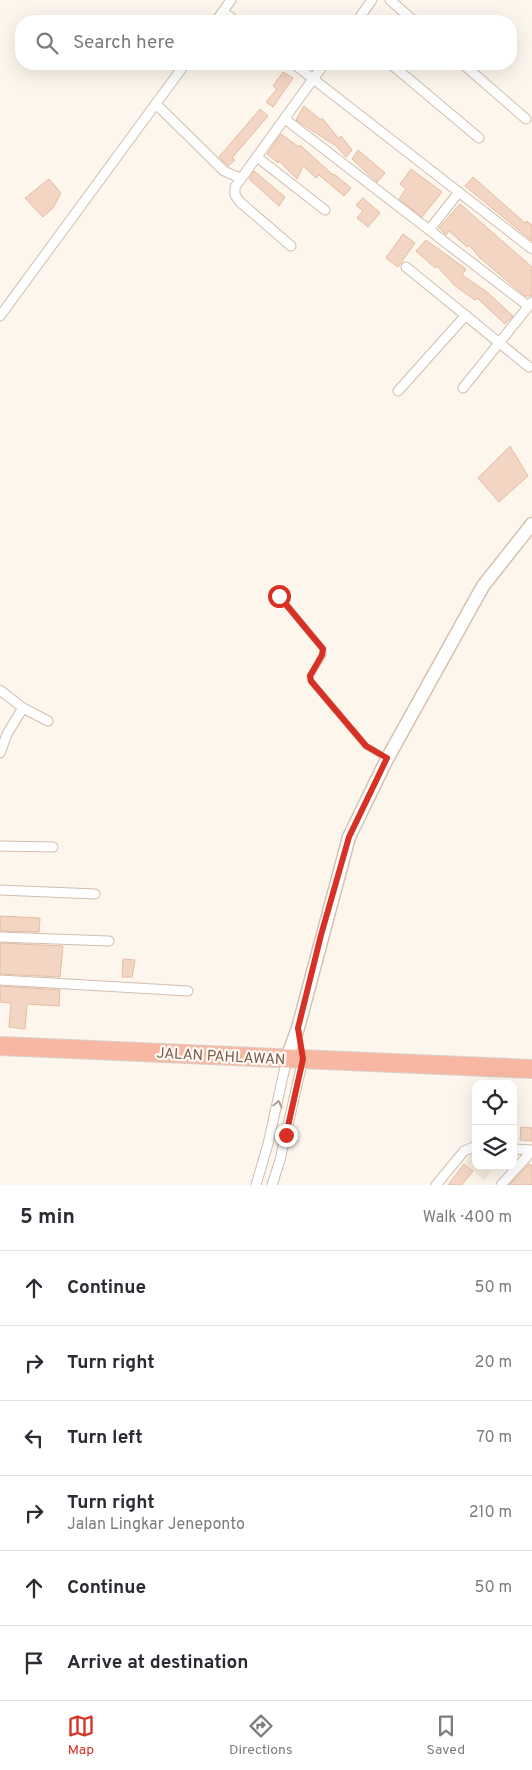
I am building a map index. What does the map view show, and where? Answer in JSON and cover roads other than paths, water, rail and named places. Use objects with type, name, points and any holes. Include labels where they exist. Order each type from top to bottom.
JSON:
[{"type":"highway","name":"JALAN PAHLAWAN","points":[[0,1046],[532,1069]]},
{"type":"main road","points":[[295,1059],[298,1028],[349,837],[387,758],[483,586],[532,524]]},
{"type":"street","points":[[221,15],[231,0]]},
{"type":"street","points":[[361,15],[372,0]]},
{"type":"street","points":[[390,0],[407,15]]},
{"type":"street","points":[[223,12],[227,15]]},
{"type":"street","points":[[0,316],[181,70]]},
{"type":"street","points":[[303,70],[532,249]]},
{"type":"street","points":[[291,246],[240,202],[235,195],[235,187],[320,70]]},
{"type":"street","points":[[398,70],[479,138]]},
{"type":"street","points":[[470,70],[526,119]]},
{"type":"street","points":[[156,104],[224,171],[240,178]]},
{"type":"street","points":[[285,119],[530,304],[463,388]]},
{"type":"street","points":[[257,157],[325,210]]},
{"type":"street","points":[[430,230],[458,192]]},
{"type":"street","points":[[406,267],[529,367]]},
{"type":"street","points":[[398,391],[466,315]]},
{"type":"street","points":[[0,690],[24,708],[48,721]]},
{"type":"street","points":[[0,753],[8,734],[24,708]]},
{"type":"street","points":[[0,846],[53,846]]},
{"type":"street","points":[[0,890],[95,894]]},
{"type":"street","points":[[0,937],[109,941]]},
{"type":"street","points":[[0,980],[188,991]]},
{"type":"street","points":[[256,1185],[295,1059]]},
{"type":"street","points":[[272,1185],[280,1160],[295,1059]]},
{"type":"street","points":[[436,1185],[464,1151],[472,1148]]},
{"type":"street","points":[[517,1149],[532,1150]]},
{"type":"street","points":[[501,1185],[532,1150]]},
{"type":"lane","points":[[279,596],[323,649],[322,655],[310,676],[311,681],[366,746],[387,758]]}]
